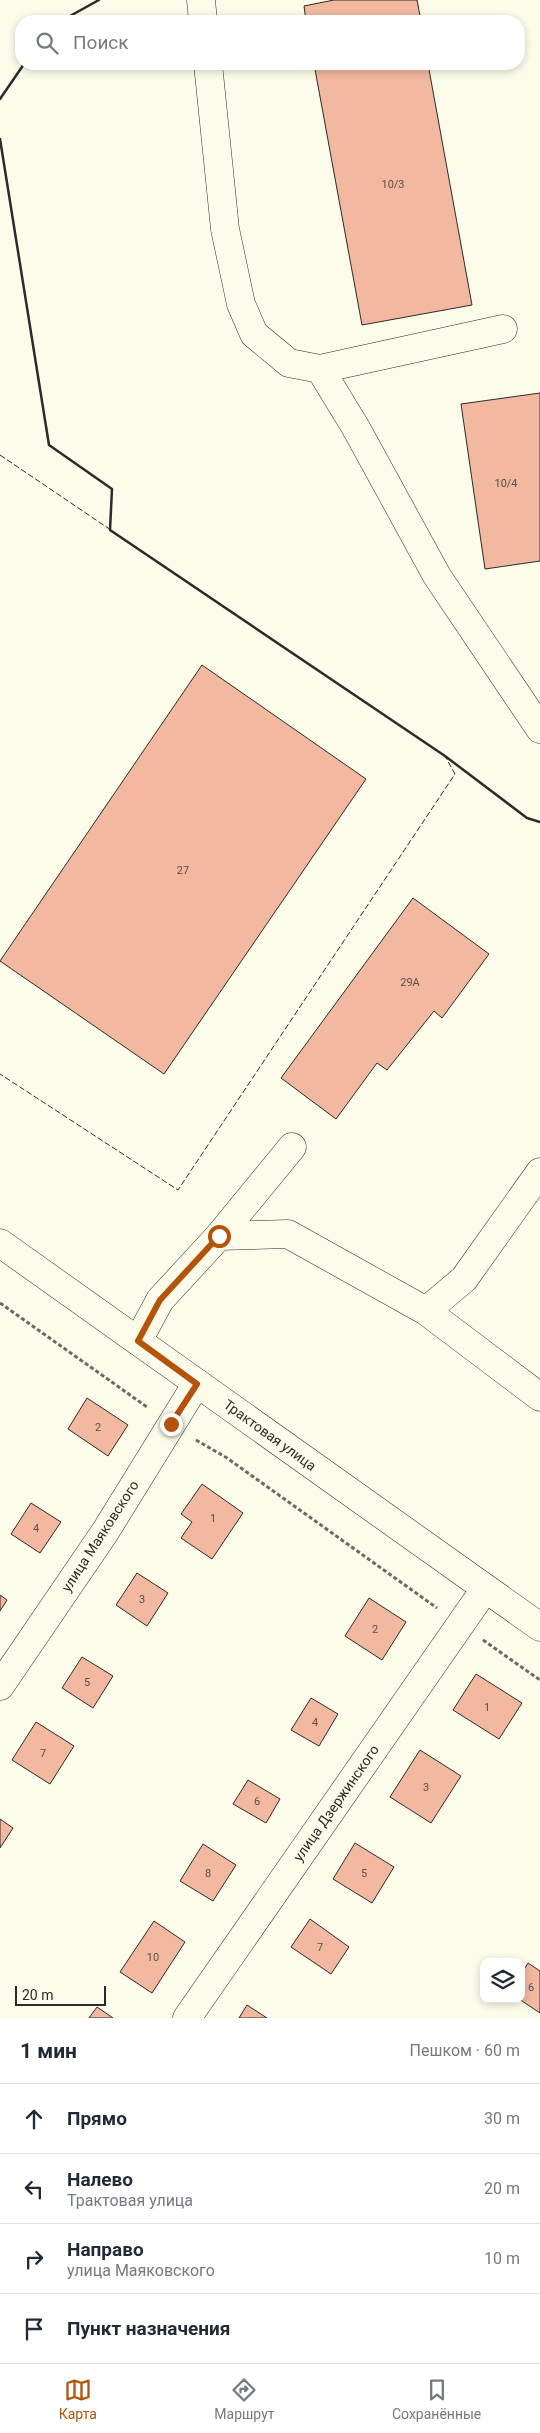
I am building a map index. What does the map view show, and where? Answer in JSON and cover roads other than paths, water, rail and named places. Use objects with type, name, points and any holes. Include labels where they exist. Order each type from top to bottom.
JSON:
[{"type":"street","points":[[201,0],[202,15]]},
{"type":"street","points":[[209,70],[225,229],[241,304],[254,334],[289,362],[320,369],[503,329]]},
{"type":"street","points":[[320,369],[356,428],[437,576],[540,729]]},
{"type":"street","points":[[138,1341],[160,1300],[219,1236],[292,1147]]},
{"type":"street","points":[[426,1311],[464,1279],[540,1172]]},
{"type":"street","points":[[219,1236],[288,1234],[426,1311],[540,1397]]},
{"type":"street","name":"Трактовая улица","points":[[0,1243],[540,1627]]},
{"type":"street","name":"улица Маяковского","points":[[0,1686],[105,1532],[197,1384]]},
{"type":"street","name":"улица Дзержинского","points":[[187,2018],[485,1589]]}]
